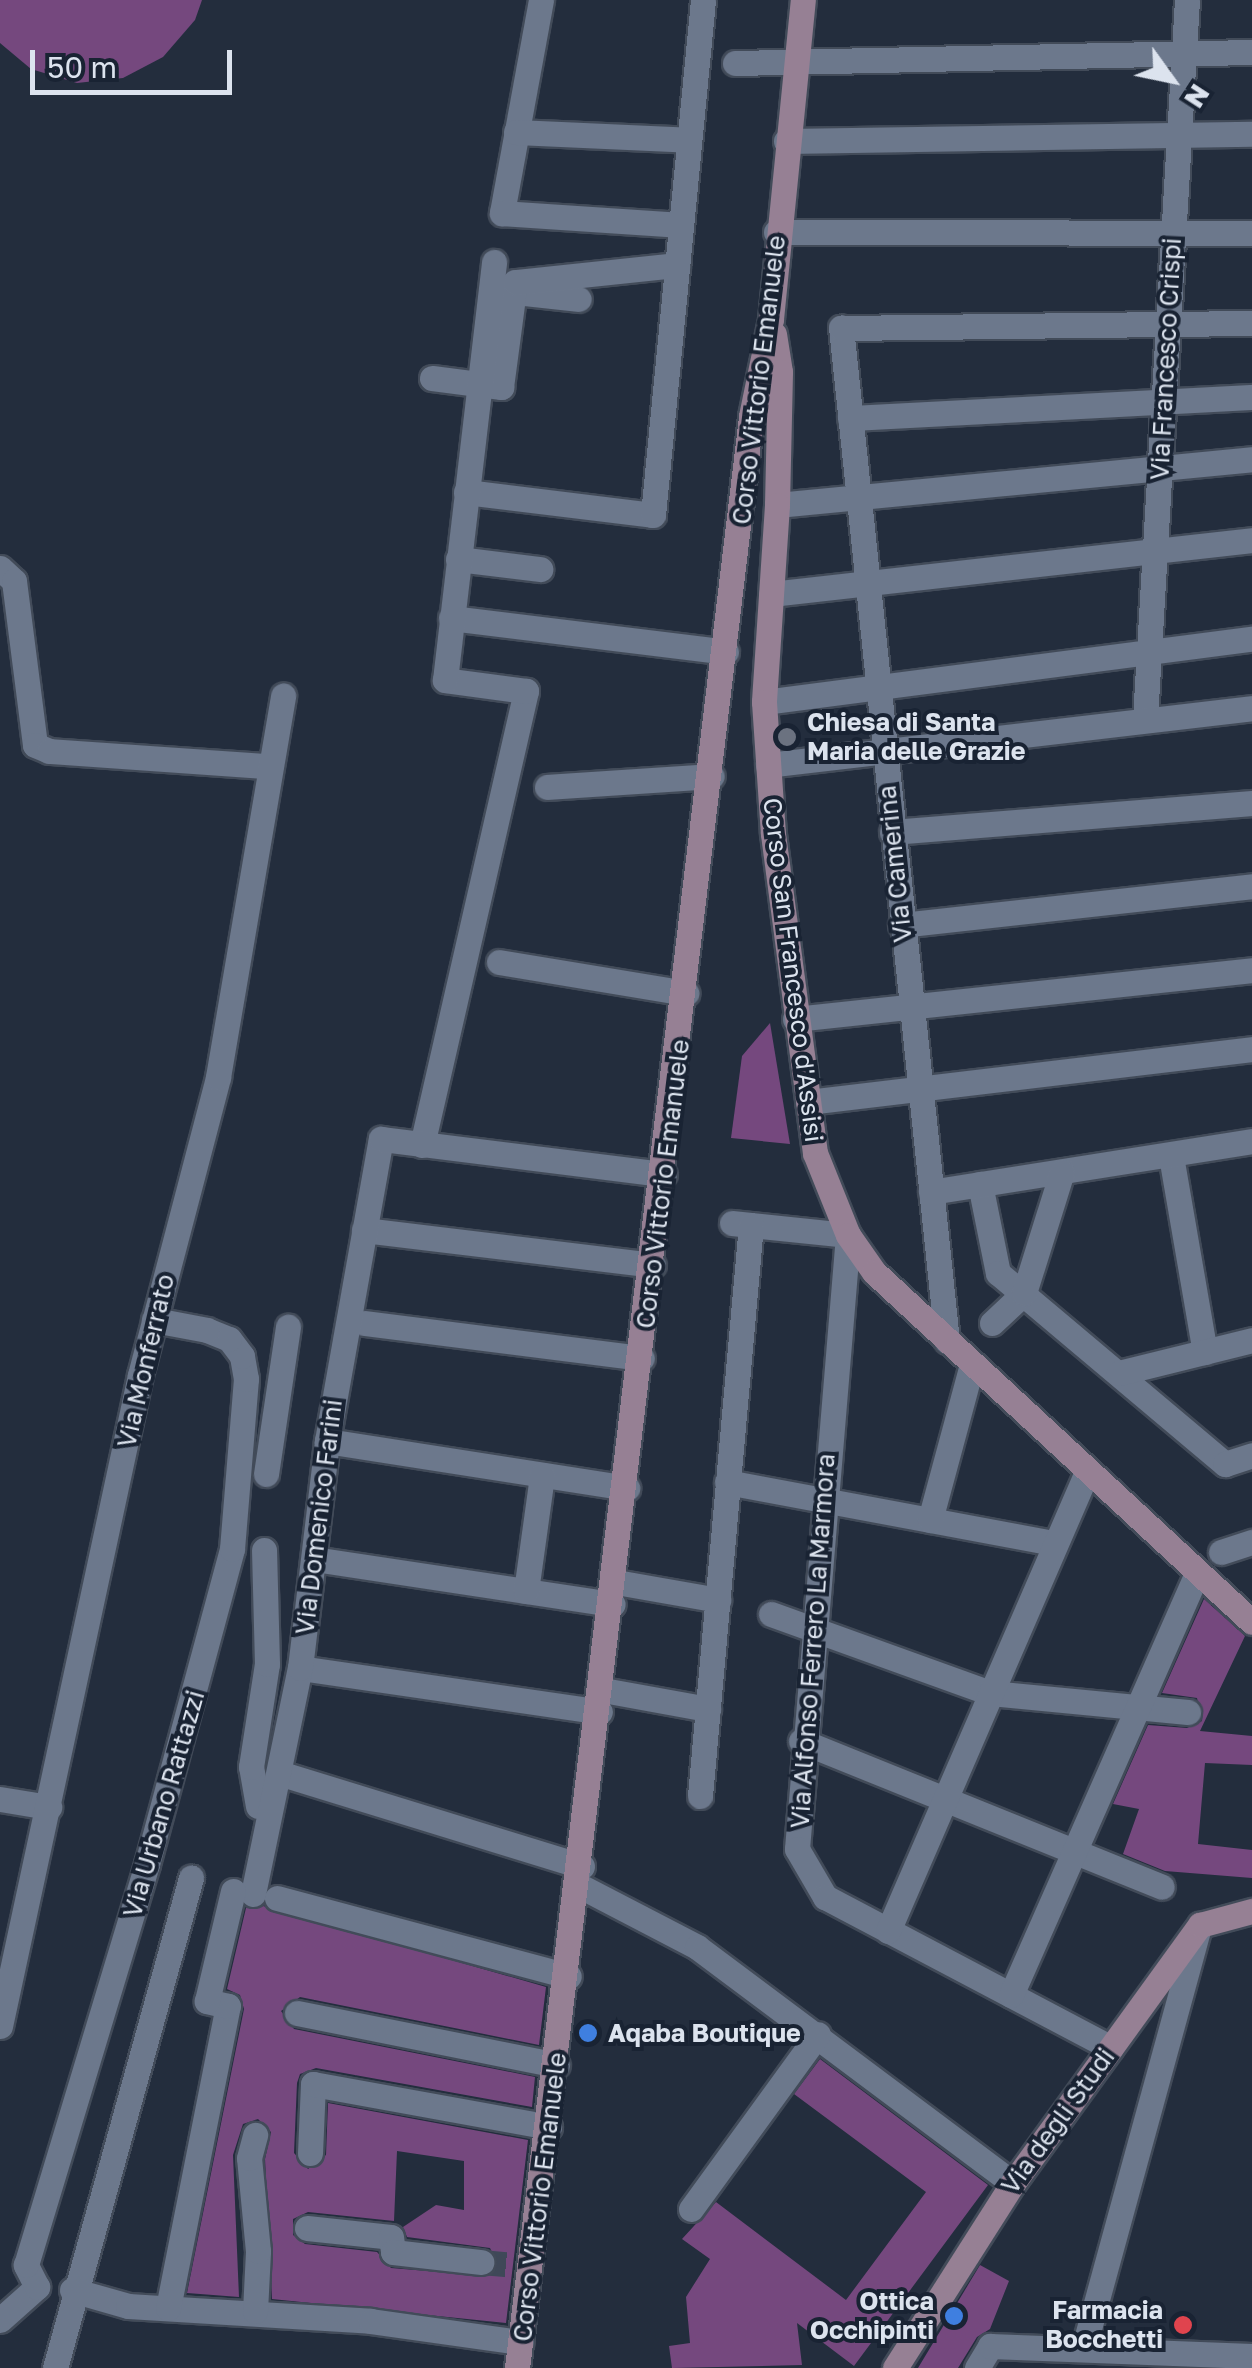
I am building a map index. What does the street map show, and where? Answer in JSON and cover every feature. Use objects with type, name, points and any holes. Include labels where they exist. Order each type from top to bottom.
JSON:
[{"type":"street","points":[[540,0],[502,214],[681,225]]},
{"type":"street","points":[[466,492],[653,514],[703,0]]},
{"type":"street","name":"Corso Vittorio Emanuele","points":[[518,2368],[522,2266],[549,2127],[569,1976],[751,416],[771,320],[776,232],[804,0]]},
{"type":"street","name":"Via Francesco Crispi","points":[[1145,719],[1188,0]]},
{"type":"street","points":[[735,62],[1252,52]]},
{"type":"street","points":[[516,132],[689,140]]},
{"type":"street","points":[[786,141],[1252,134]]},
{"type":"street","points":[[776,232],[1252,233]]},
{"type":"street","points":[[494,262],[445,680],[526,692],[422,1144],[664,1174]]},
{"type":"street","points":[[432,378],[502,387],[515,282],[677,265]]},
{"type":"street","points":[[514,292],[579,299]]},
{"type":"street","name":"Corso San Francesco d'Assisi","points":[[771,320],[780,372],[778,504],[764,702],[796,1019],[815,1153],[848,1235],[874,1272],[1087,1472],[1248,1613]]},
{"type":"street","points":[[1168,324],[1252,322]]},
{"type":"street","name":"Via Camerina","points":[[946,1341],[841,328],[1168,324]]},
{"type":"street","points":[[850,418],[1252,397]]},
{"type":"street","points":[[778,504],[1252,459]]},
{"type":"street","points":[[771,594],[1252,540]]},
{"type":"street","points":[[458,559],[540,570]]},
{"type":"street","points":[[0,568],[14,580],[35,744],[49,752],[266,766]]},
{"type":"street","points":[[451,618],[726,652]]},
{"type":"street","points":[[764,702],[1252,639]]},
{"type":"street","name":"Via Monferrato","points":[[0,2026],[154,1320],[218,1077],[266,766],[282,696]]},
{"type":"street","points":[[768,764],[1252,708]]},
{"type":"street","points":[[547,787],[712,776]]},
{"type":"street","points":[[892,832],[1252,803]]},
{"type":"street","points":[[902,925],[1252,886]]},
{"type":"street","points":[[499,962],[686,993]]},
{"type":"street","points":[[796,1019],[1252,970]]},
{"type":"street","points":[[808,1102],[1252,1049]]},
{"type":"street","name":"Via Domenico Farini","points":[[168,2308],[228,2006],[207,2001],[255,1894],[300,1668],[327,1441],[381,1139],[422,1144]]},
{"type":"street","points":[[932,1192],[1252,1142]]},
{"type":"street","points":[[1171,1156],[1205,1352]]},
{"type":"street","points":[[992,1323],[1024,1293],[1062,1172]]},
{"type":"street","points":[[980,1184],[998,1273],[1225,1464],[1252,1455]]},
{"type":"street","points":[[700,1796],[727,1482],[742,1224],[848,1235]]},
{"type":"street","points":[[364,1230],[653,1265]]},
{"type":"street","name":"Via Alfonso Ferrero La Marmora","points":[[848,1235],[801,1740],[797,1850],[825,1897],[1111,2048]]},
{"type":"street","name":"Via Urbano Rattazzi","points":[[0,2320],[37,2287],[26,2265],[147,1864],[232,1549],[246,1379],[242,1356],[229,1340],[206,1330],[154,1320]]},
{"type":"street","points":[[364,1323],[642,1358]]},
{"type":"street","points":[[266,1474],[288,1327]]},
{"type":"street","points":[[1119,1374],[1252,1340]]},
{"type":"street","points":[[930,1520],[972,1364]]},
{"type":"street","points":[[327,1441],[627,1488]]},
{"type":"street","points":[[888,1931],[1087,1472]]},
{"type":"street","points":[[526,1591],[542,1475]]},
{"type":"street","points":[[727,1482],[1054,1543]]},
{"type":"street","points":[[1221,1552],[1252,1542]]},
{"type":"street","points":[[258,1806],[251,1767],[267,1664],[264,1550]]},
{"type":"street","points":[[314,1559],[526,1591],[718,1600]]},
{"type":"street","points":[[1011,1995],[1198,1572]]},
{"type":"street","points":[[770,1614],[990,1693],[1188,1712]]},
{"type":"street","points":[[300,1668],[708,1709]]},
{"type":"street","points":[[801,1740],[1162,1888]]},
{"type":"street","points":[[278,1773],[581,1876],[696,1947],[818,2034],[1013,2183]]},
{"type":"street","points":[[0,1799],[50,1807]]},
{"type":"street","points":[[55,2368],[72,2290],[191,1878]]},
{"type":"street","points":[[255,1894],[569,1976]]},
{"type":"street","points":[[1084,2347],[1200,1925],[1252,1911]]},
{"type":"street","name":"Via degli Studi","points":[[895,2368],[1013,2183],[1200,1925]]},
{"type":"street","points":[[297,2013],[556,2065]]},
{"type":"street","points":[[691,2209],[818,2034]]},
{"type":"street","points":[[310,2153],[314,2084],[549,2127]]},
{"type":"street","points":[[256,2135],[249,2158],[258,2251],[256,2311]]},
{"type":"street","points":[[307,2228],[391,2237],[393,2252],[481,2262]]},
{"type":"street","points":[[72,2290],[128,2306],[256,2311],[521,2342]]},
{"type":"street","points":[[977,2368],[990,2346],[1252,2356]]},
{"type":"building","points":[[0,0],[202,0],[195,20],[163,57],[123,78],[77,83],[31,69],[0,43]]},
{"type":"building","points":[[770,1023],[790,1144],[731,1138],[742,1056]]},
{"type":"building","points":[[1204,1599],[1245,1636],[1200,1731],[1252,1736],[1252,1765],[1205,1763],[1198,1844],[1252,1850],[1252,1878],[1165,1871],[1123,1854],[1139,1809],[1113,1804],[1148,1725],[1187,1728],[1202,1721],[1197,1698],[1162,1693]]},
{"type":"building","points":[[263,1906],[546,1987],[539,2045],[300,1997],[281,2011],[294,2029],[535,2077],[532,2107],[316,2068],[300,2074],[297,2083],[294,2153],[308,2169],[326,2155],[328,2103],[528,2140],[506,2323],[272,2299],[265,2159],[271,2132],[258,2119],[243,2124],[233,2155],[239,2297],[187,2293],[244,2009],[240,1995],[227,1989],[246,1908]],"holes":[[[397,2151],[464,2161],[464,2210],[436,2205],[403,2227],[407,2237],[490,2248],[497,2263],[488,2276],[391,2268],[377,2252],[305,2244],[293,2235],[293,2219],[308,2212],[394,2221]]]},
{"type":"building","points":[[820,2059],[988,2185],[854,2366],[797,2323],[802,2365],[672,2368],[669,2346],[690,2343],[686,2297],[710,2259],[682,2239],[716,2202],[846,2300],[926,2192],[794,2094]]},
{"type":"building","points":[[980,2265],[1009,2281],[990,2329],[977,2337],[958,2368],[918,2368]]},
{"type":"tunnel","points":[[481,2262],[514,2265]]},
{"type":"place","name":"Chiesa di Santa Maria delle Grazie","points":[[787,737]]},
{"type":"place","name":"Aqaba Boutique","points":[[588,2033]]},
{"type":"place","name":"Ottica Occhipinti","points":[[954,2316]]},
{"type":"place","name":"Farmacia Bocchetti","points":[[1183,2325]]}]
